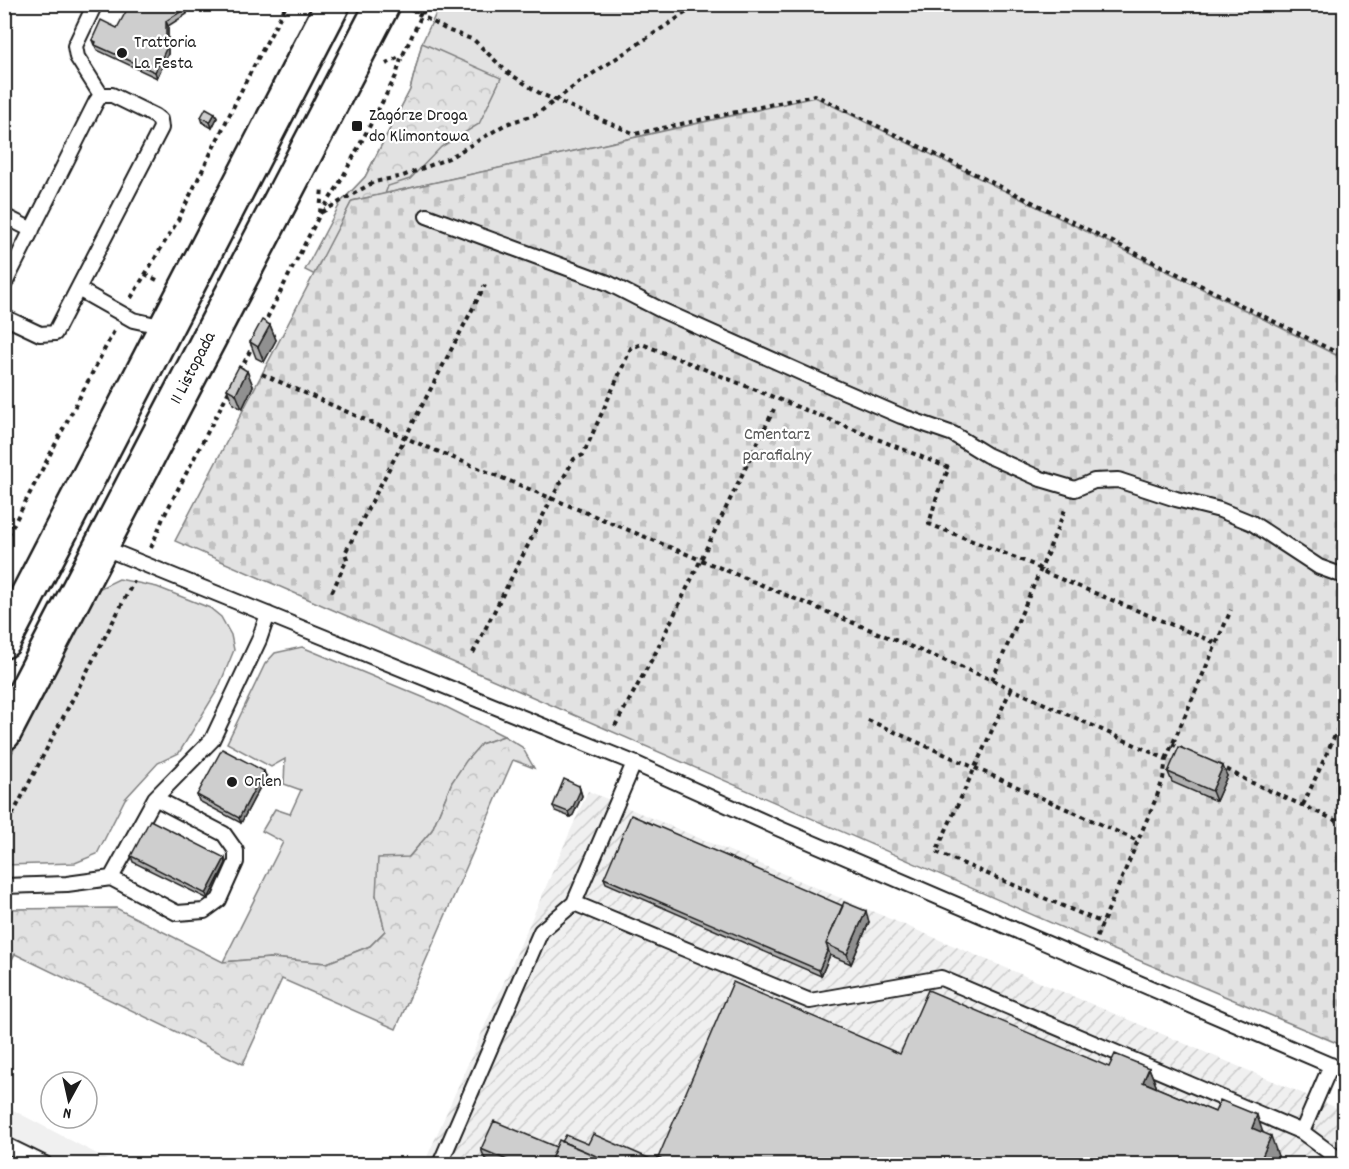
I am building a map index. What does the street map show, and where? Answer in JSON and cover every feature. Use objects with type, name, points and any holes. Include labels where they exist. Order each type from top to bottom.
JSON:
[{"type":"main road","points":[[4,641],[63,527],[151,338],[333,4]]},
{"type":"main road","name":"11 Listopada","points":[[4,733],[383,4]]},
{"type":"main road","points":[[151,338],[205,348]]},
{"type":"main road","points":[[63,527],[102,547]]},
{"type":"lane","points":[[95,4],[75,46],[77,57],[101,95]]},
{"type":"lane","points":[[4,285],[101,95]]},
{"type":"lane","points":[[4,317],[40,334],[56,333],[161,128],[160,120],[155,116],[112,95],[101,95]]},
{"type":"lane","points":[[4,216],[32,230]]},
{"type":"lane","points":[[427,216],[608,283],[661,310],[820,381],[901,416],[953,434],[987,455],[1041,479],[1075,489],[1094,481],[1118,480],[1176,499],[1220,510],[1252,523],[1319,567],[1344,576]]},
{"type":"lane","points":[[78,289],[133,320],[151,338]]},
{"type":"lane","points":[[133,320],[151,338]]},
{"type":"lane","points":[[102,547],[634,763],[1344,1071]]},
{"type":"lane","points":[[111,878],[155,798],[212,740],[259,640],[268,614]]},
{"type":"lane","points":[[440,1164],[541,931],[574,903],[634,763]]},
{"type":"lane","points":[[4,886],[67,884],[111,878],[177,913],[204,911],[219,900],[236,862],[236,850],[224,834],[155,798]]},
{"type":"lane","points":[[574,903],[810,1001],[941,978],[1302,1132],[1344,1163]]},
{"type":"lane","points":[[1302,1132],[1331,1065]]},
{"type":"lane","points":[[4,1144],[45,1164]]},
{"type":"path","points":[[248,77],[287,4]]},
{"type":"path","points":[[260,332],[320,213],[335,192],[396,76],[402,55],[427,4]]},
{"type":"path","points":[[320,213],[374,182],[403,176],[449,158],[506,124],[537,114],[580,82],[699,4]]},
{"type":"path","points":[[423,15],[447,30],[474,40],[507,72],[541,94],[635,134],[815,95],[1344,356]]},
{"type":"path","points":[[320,213],[322,184]]},
{"type":"path","points":[[332,592],[347,559],[345,553],[485,285]]},
{"type":"path","points":[[237,375],[256,340]]},
{"type":"path","points":[[473,653],[552,498],[574,459],[583,455],[631,348],[642,344],[949,468],[938,492],[929,524],[1216,643]]},
{"type":"path","points":[[262,374],[404,437],[992,680],[1166,759]]},
{"type":"path","points":[[4,831],[143,564],[166,511],[232,386]]},
{"type":"path","points":[[615,726],[657,650],[774,409]]},
{"type":"path","points":[[992,680],[1075,489]]},
{"type":"path","points":[[1087,960],[1163,779],[1166,759],[1172,744],[1231,610]]},
{"type":"path","points":[[1011,689],[936,852],[1103,923]]},
{"type":"path","points":[[1303,805],[1344,716]]},
{"type":"path","points":[[868,720],[1138,841]]},
{"type":"path","points":[[1172,744],[1191,752]]},
{"type":"path","points":[[1210,761],[1246,780],[1344,824]]},
{"type":"shaded area","points":[[588,791],[1344,1111],[1344,1164],[424,1164]]},
{"type":"shaded area","points":[[5,1106],[39,1124],[39,1130],[51,1130],[116,1164],[5,1164]]},
{"type":"green space","points":[[440,5],[1344,5],[1344,359],[815,97],[341,202],[365,177],[410,90],[422,43]]},
{"type":"green space","points":[[422,43],[501,78],[479,124],[441,147],[410,179],[388,186],[385,194],[352,201],[315,275],[305,270],[341,202],[365,177],[410,90]]},
{"type":"green space","name":"Cmentarz parafialny","points":[[815,97],[1344,359],[1344,1046],[1095,942],[175,541],[352,201]]},
{"type":"green space","points":[[119,579],[157,587],[210,608],[221,617],[231,635],[234,650],[218,689],[179,753],[158,763],[125,799],[97,854],[75,863],[5,865],[4,769],[94,591]]},
{"type":"green space","points":[[302,647],[444,706],[504,736],[481,744],[452,782],[432,830],[376,895],[385,931],[370,946],[327,963],[270,958],[223,962],[283,842],[262,831],[275,809],[290,814],[301,790],[284,784],[285,759],[271,767],[227,743],[265,664],[275,653]]},
{"type":"green space","points":[[504,736],[522,747],[534,768],[513,760],[396,1029],[282,979],[243,1064],[15,954],[5,972],[5,909],[116,908],[223,962],[270,958],[327,963],[370,946],[385,931],[376,895],[378,858],[409,857],[432,830],[452,782],[466,761],[481,744]]},
{"type":"building","points":[[130,4],[185,4],[185,9],[166,21],[166,49],[155,72],[95,45],[96,42],[92,40],[101,20],[117,28]]},
{"type":"building","points":[[206,108],[215,113],[210,122],[201,117]]},
{"type":"building","points":[[262,320],[270,325],[258,347],[250,342]]},
{"type":"building","points":[[239,366],[247,371],[236,394],[227,389]]},
{"type":"building","points":[[1179,747],[1223,766],[1212,791],[1168,772]]},
{"type":"building","points":[[222,749],[264,771],[239,818],[197,795]]},
{"type":"building","points":[[564,779],[579,786],[580,791],[572,809],[568,812],[553,806]]},
{"type":"building","points":[[631,815],[843,906],[826,944],[828,949],[819,970],[604,878]]},
{"type":"building","points":[[150,820],[225,858],[206,894],[131,856]]},
{"type":"building","points":[[844,902],[866,911],[847,954],[826,944]]},
{"type":"building","points":[[733,982],[900,1054],[928,990],[1109,1067],[1115,1054],[1149,1068],[1143,1082],[1215,1112],[1220,1100],[1257,1115],[1252,1128],[1271,1136],[1261,1159],[1273,1164],[672,1164],[658,1158]]},
{"type":"building","points":[[494,1121],[556,1147],[549,1164],[517,1164],[481,1149]]},
{"type":"building","points":[[593,1134],[662,1164],[615,1164],[562,1142],[566,1135],[588,1144]]},
{"type":"building","points":[[559,1140],[615,1164],[549,1164]]},
{"type":"place","name":"Trattoria La Festa","points":[[122,53]]},
{"type":"place","name":"Zagórze Droga do Klimontowa","points":[[357,126]]},
{"type":"place","name":"Orlen","points":[[232,782]]}]
